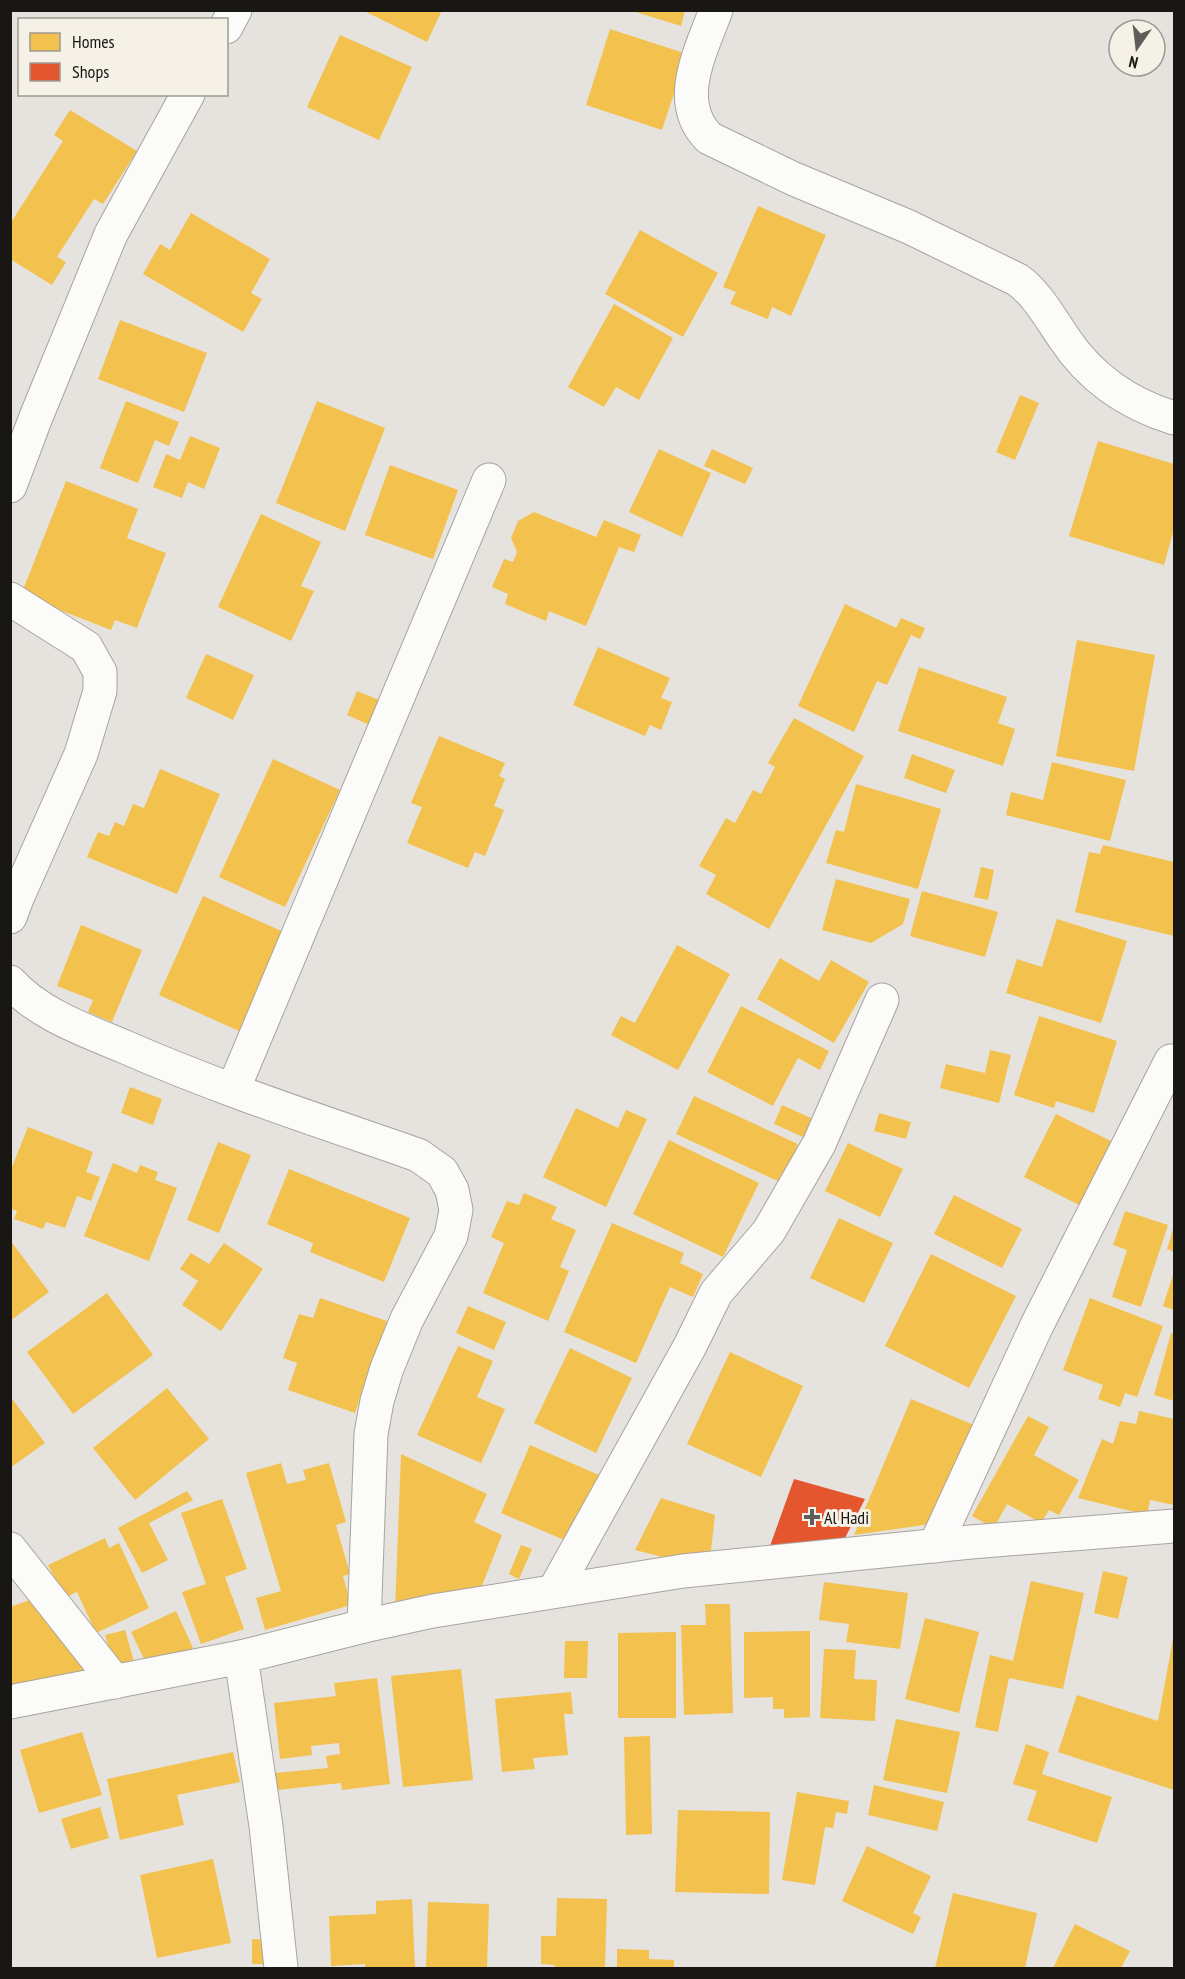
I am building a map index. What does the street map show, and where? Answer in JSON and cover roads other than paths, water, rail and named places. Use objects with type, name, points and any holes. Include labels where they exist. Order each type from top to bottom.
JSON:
[{"type":"street","points":[[716,10],[696,64],[692,82],[691,101],[697,123],[709,138],[794,179],[909,227],[1018,280],[1029,289],[1069,347],[1100,380],[1114,392],[1133,402],[1156,413],[1174,418]]},
{"type":"street","points":[[10,486],[111,234],[187,96]]},
{"type":"street","points":[[233,1090],[489,480]]},
{"type":"street","points":[[10,599],[86,647],[100,672],[100,691],[81,754],[10,917]]},
{"type":"street","points":[[10,982],[34,1003],[65,1022],[181,1071],[418,1155],[442,1172],[452,1190],[456,1210],[450,1236],[407,1319],[387,1368],[377,1401],[371,1434],[364,1626]]},
{"type":"street","points":[[554,1591],[690,1346],[716,1293],[769,1232],[819,1144],[882,1000]]},
{"type":"street","points":[[935,1546],[1037,1325],[1171,1060]]},
{"type":"street","points":[[10,1702],[240,1657],[433,1611],[683,1571],[1117,1529],[1174,1526]]},
{"type":"street","points":[[10,1549],[115,1682]]},
{"type":"street","points":[[240,1657],[266,1826],[281,1968]]},
{"type":"place","name":"Al Hadi","points":[[812,1517]]}]
